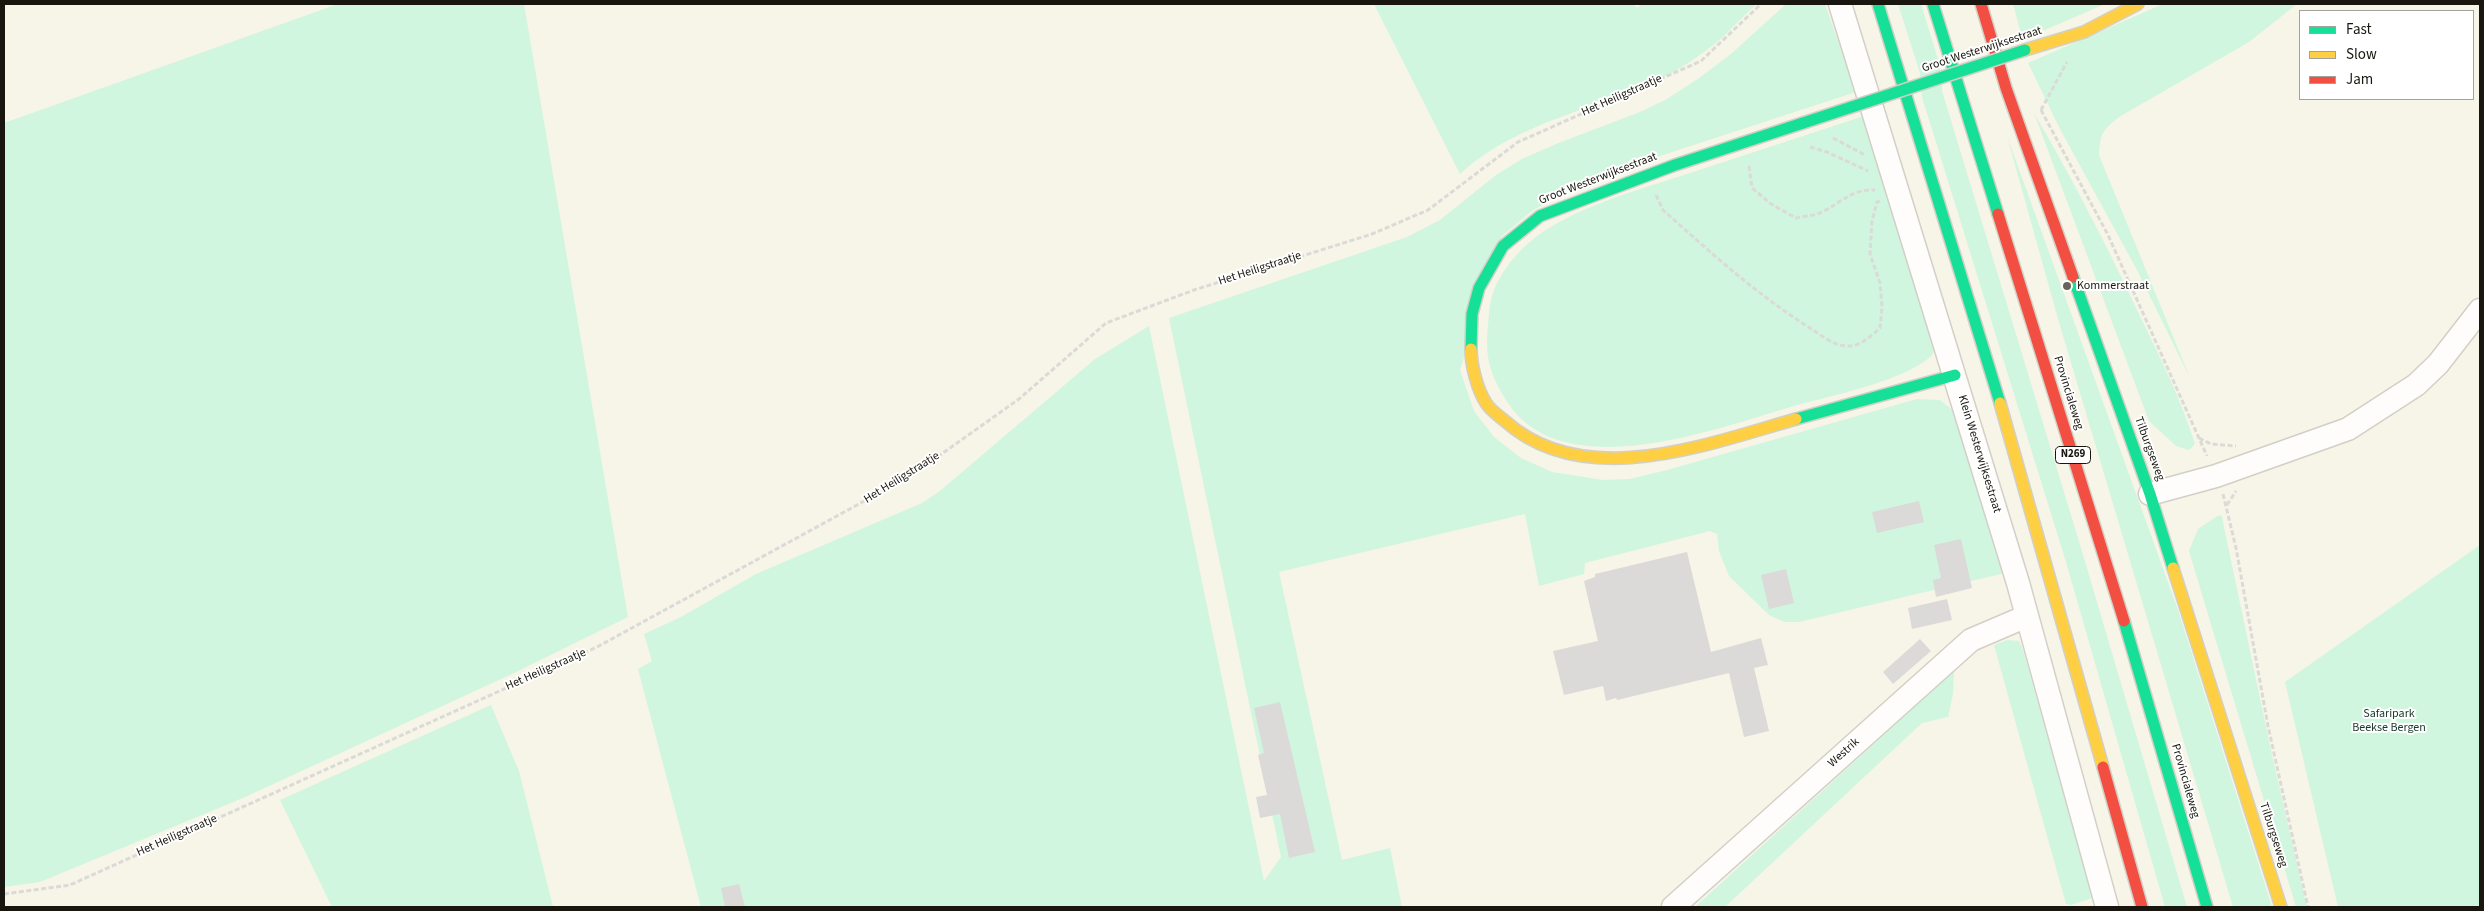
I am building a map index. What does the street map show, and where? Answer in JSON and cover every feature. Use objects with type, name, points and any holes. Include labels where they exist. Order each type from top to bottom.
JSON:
[{"type":"main road","points":[[1878,4],[1997,393],[2142,907]]},
{"type":"main road","name":"Provincialeweg","points":[[1933,4],[2152,716],[2206,907]]},
{"type":"main road","name":"Tilburgseweg","points":[[1981,4],[2006,88],[2150,494],[2281,907]]},
{"type":"main road","name":"Groot Westerwijksestraat","points":[[1955,375],[1670,454],[1604,459],[1554,450],[1518,433],[1486,404],[1471,362],[1472,314],[1479,288],[1503,246],[1540,216],[1646,176],[2084,32],[2138,4]]},
{"type":"street","name":"Klein Westerwijksestraat","points":[[1840,4],[1899,190],[2027,616],[2107,907]]},
{"type":"street","points":[[2150,494],[2216,476],[2348,429],[2416,385],[2438,364],[2480,310]]},
{"type":"street","name":"Westrik","points":[[1673,907],[1971,640],[2027,616]]},
{"type":"path","name":"Het Heiligstraatje","points":[[4,894],[70,885],[597,647],[912,475],[1019,399],[1106,323],[1194,290],[1372,234],[1428,210],[1518,142],[1701,61],[1761,4]]},
{"type":"path","points":[[2084,32],[2041,110],[2108,235],[2199,438]]},
{"type":"path","points":[[1803,123],[1892,169]]},
{"type":"path","points":[[1803,145],[1827,152],[1870,172]]},
{"type":"path","points":[[1748,161],[1752,188],[1771,204],[1796,218],[1820,213],[1846,196],[1867,189],[1899,190]]},
{"type":"path","points":[[1646,176],[1663,210],[1743,281],[1789,314],[1835,343],[1849,346],[1865,341],[1880,328],[1882,307],[1880,283],[1870,254],[1872,221],[1877,202],[1899,190]]},
{"type":"path","name":"Tilburgseweg","points":[[2227,506],[2268,726],[2308,907]]},
{"type":"green space","points":[[338,4],[524,4],[628,617],[514,673],[243,798],[40,882],[4,887],[4,123]]},
{"type":"green space","points":[[1374,4],[1632,4],[1638,8],[1641,4],[1757,4],[1718,41],[1675,71],[1615,98],[1533,128],[1483,156],[1460,174]]},
{"type":"green space","points":[[1786,4],[1825,4],[1856,92],[1617,170],[1568,190],[1532,211],[1502,236],[1460,370],[1474,411],[1494,437],[1521,458],[1552,472],[1603,480],[1630,479],[1667,470],[1917,399],[1940,400],[1955,412],[2005,573],[1799,622],[1785,622],[1769,615],[1729,576],[1719,551],[1717,534],[1710,531],[1585,563],[1584,574],[1539,586],[1525,514],[1279,572],[1342,860],[1390,848],[1402,907],[701,907],[638,669],[652,661],[644,634],[681,617],[756,574],[922,503],[940,491],[1095,359],[1149,326],[1264,881],[1281,857],[1169,318],[1407,237],[1440,220],[1496,175],[1522,159],[1640,112],[1667,99],[1731,54]]},
{"type":"green space","points":[[1898,4],[1921,4],[1940,66],[1942,91],[2081,548],[2187,907],[2165,907],[2066,562],[1922,97],[1920,73]]},
{"type":"green space","points":[[2013,4],[2105,4],[2047,29],[2022,37]]},
{"type":"green space","points":[[2163,4],[2297,4],[2249,42],[2119,117],[2109,125],[2103,133],[2100,142],[2099,155],[2190,378],[2137,270],[2060,129],[2028,63]]},
{"type":"green space","points":[[2034,113],[2114,261],[2162,361],[2195,444],[2189,450],[2176,446],[2149,421]]},
{"type":"green space","points":[[1864,116],[1934,332],[1933,354],[1922,363],[1906,372],[1868,386],[1724,427],[1642,445],[1601,447],[1563,442],[1531,427],[1506,400],[1492,372],[1488,355],[1487,336],[1491,300],[1494,289],[1506,268],[1540,234],[1581,211],[1615,198]]},
{"type":"green space","points":[[2007,136],[2178,610],[2272,907],[2233,907],[2058,319]]},
{"type":"green space","points":[[2219,515],[2222,516],[2272,755],[2307,907],[2296,907],[2189,551],[2198,529]]},
{"type":"green space","name":"Safaripark Beekse Bergen","points":[[2480,545],[2480,907],[2338,907],[2285,682]]},
{"type":"green space","points":[[2007,640],[2019,641],[2024,653],[2087,877],[2092,898],[2071,905],[2066,904],[1994,645]]},
{"type":"green space","points":[[1954,671],[1953,694],[1948,717],[1922,723],[1725,907],[1695,907]]},
{"type":"green space","points":[[491,705],[519,771],[553,907],[332,907],[280,800]]},
{"type":"building","points":[[1919,501],[1924,522],[1877,533],[1872,512]]},
{"type":"building","points":[[1961,539],[1972,588],[1936,597],[1933,580],[1941,578],[1934,545]]},
{"type":"building","points":[[1687,552],[1711,652],[1761,638],[1768,665],[1754,668],[1769,731],[1744,737],[1729,673],[1617,700],[1616,698],[1606,701],[1603,686],[1564,695],[1553,651],[1598,641],[1584,581],[1595,577],[1595,574]]},
{"type":"building","points":[[1786,569],[1794,603],[1769,609],[1761,575]]},
{"type":"building","points":[[1947,599],[1952,620],[1912,629],[1908,608]]},
{"type":"building","points":[[1920,639],[1931,651],[1893,684],[1883,672]]},
{"type":"building","points":[[1280,702],[1315,852],[1289,858],[1280,814],[1260,818],[1256,797],[1267,795],[1258,755],[1264,753],[1254,708]]},
{"type":"building","points":[[739,884],[745,907],[725,907],[721,888]]},
{"type":"traffic: fast","points":[[1878,4],[2000,403]]},
{"type":"traffic: fast","points":[[1933,4],[1998,214]]},
{"type":"traffic: fast","points":[[1803,123],[2025,50]]},
{"type":"traffic: fast","points":[[1471,349],[1472,314],[1479,288],[1503,246],[1540,216],[1675,165],[1803,123]]},
{"type":"traffic: fast","points":[[2073,277],[2150,494],[2173,568]]},
{"type":"traffic: fast","points":[[1796,419],[1955,375]]},
{"type":"traffic: fast","points":[[2124,621],[2207,907]]},
{"type":"traffic: slow","points":[[2025,50],[2084,32],[2138,4]]},
{"type":"traffic: slow","points":[[1471,349],[1477,384],[1490,408],[1505,421],[1537,442],[1571,454],[1609,458],[1647,456],[1725,440],[1796,419]]},
{"type":"traffic: slow","points":[[2000,403],[2103,767]]},
{"type":"traffic: slow","points":[[2173,568],[2281,907]]},
{"type":"traffic: jam","points":[[1981,4],[2006,88],[2073,277]]},
{"type":"traffic: jam","points":[[1998,214],[2124,621]]},
{"type":"traffic: jam","points":[[2103,767],[2142,907]]},
{"type":"place","name":"Kommerstraat","points":[[2067,286]]}]
